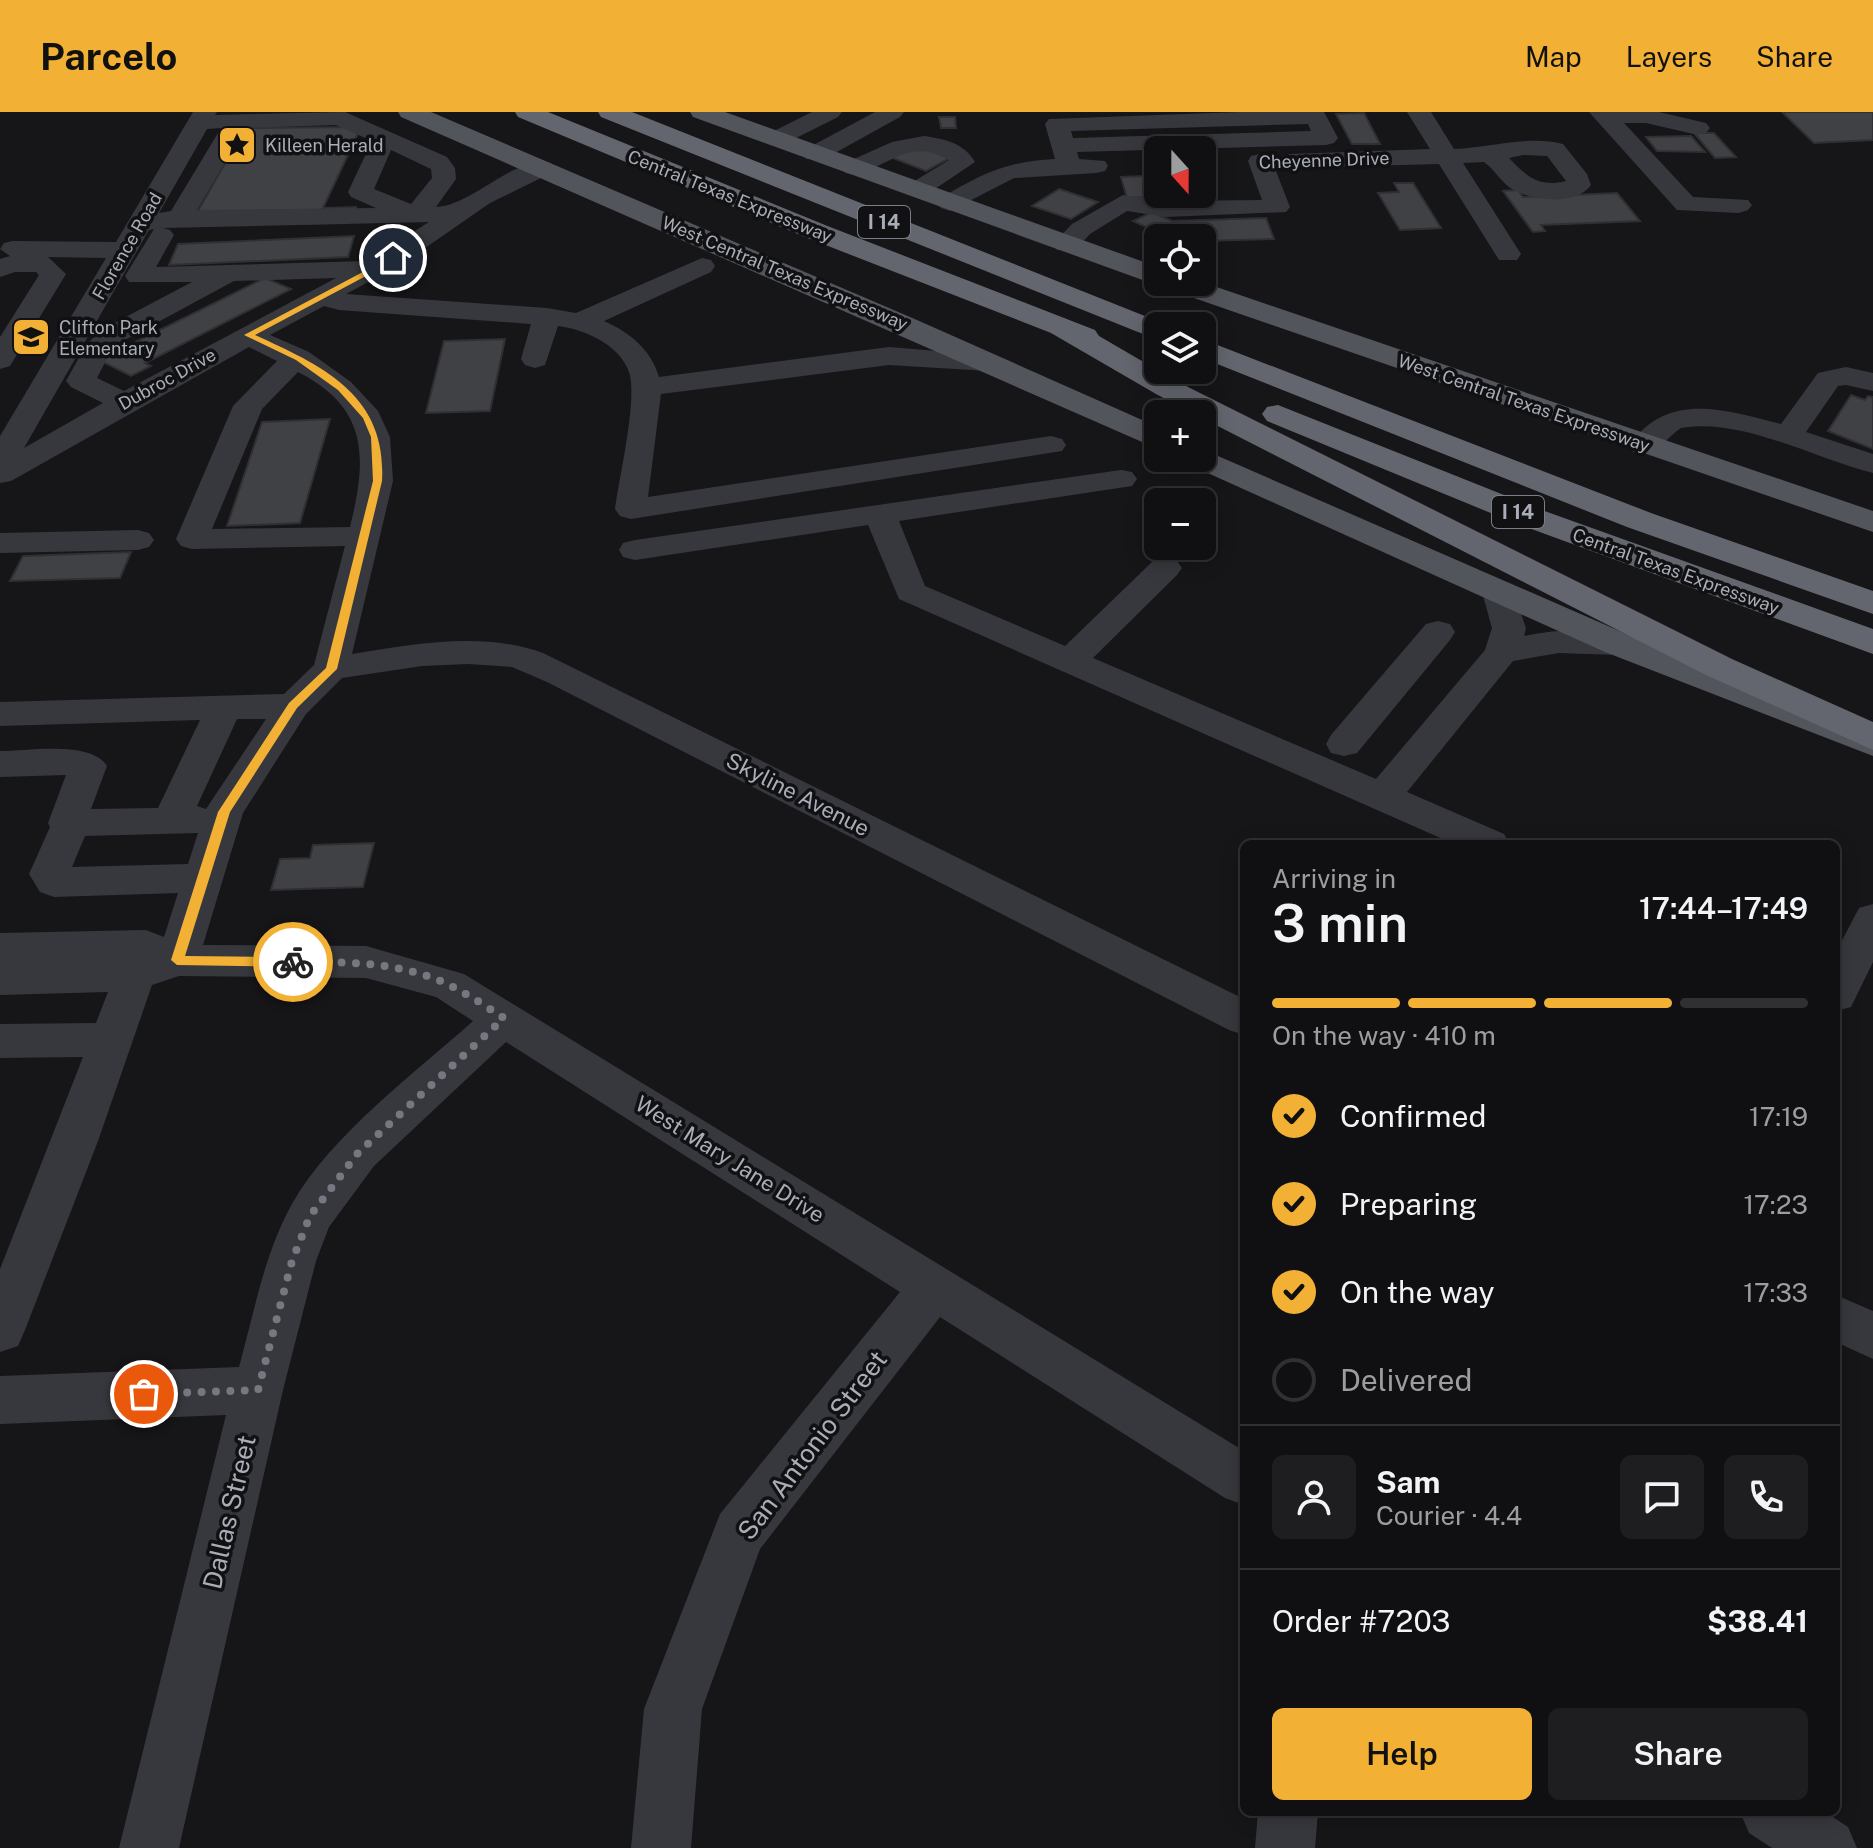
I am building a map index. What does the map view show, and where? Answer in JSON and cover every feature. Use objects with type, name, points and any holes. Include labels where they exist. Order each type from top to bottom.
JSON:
[{"type":"highway","name":"Central Texas Expressway","points":[[527,112],[815,231],[1144,360]]},
{"type":"highway","name":"Central Texas Expressway","points":[[610,112],[1144,324]]},
{"type":"highway","points":[[1060,326],[1167,388],[1719,667],[1873,737]]},
{"type":"highway","name":"Central Texas Expressway","points":[[1216,354],[1639,520],[1873,603]]},
{"type":"highway","name":"Central Texas Expressway","points":[[1202,384],[1527,516],[1690,578],[1873,642]]},
{"type":"highway","points":[[1639,520],[1726,537],[1873,582]]},
{"type":"main road","name":"West Central Texas Expressway","points":[[410,112],[907,326],[1144,433]]},
{"type":"main road","points":[[702,112],[1144,271]]},
{"type":"main road","name":"West Central Texas Expressway","points":[[1215,296],[1644,446],[1873,522]]},
{"type":"main road","points":[[1216,465],[1618,644],[1873,743]]},
{"type":"street","points":[[776,139],[830,112]]},
{"type":"street","points":[[815,154],[892,112]]},
{"type":"street","points":[[1419,112],[1508,254]]},
{"type":"street","points":[[1602,114],[1646,116],[1698,128]]},
{"type":"street","points":[[1602,114],[1686,205],[1739,205]]},
{"type":"street","points":[[202,117],[333,115],[438,162],[443,168],[444,179],[418,227]]},
{"type":"street","name":"Florence Road","points":[[0,462],[148,233],[202,117]]},
{"type":"street","points":[[239,117],[148,233],[138,276],[373,269]]},
{"type":"street","name":"Cheyenne Drive","points":[[1066,156],[1057,124],[1165,136]]},
{"type":"street","points":[[385,138],[360,192],[418,227]]},
{"type":"street","points":[[854,168],[893,148],[922,142],[937,144],[960,155],[963,162],[956,169],[916,191]]},
{"type":"street","name":"Cheyenne Drive","points":[[1216,145],[1260,161],[1487,155]]},
{"type":"street","points":[[950,203],[990,179],[1066,156],[1144,163]]},
{"type":"street","points":[[1066,244],[1081,229],[1123,203],[1166,209],[1277,207],[1260,161]]},
{"type":"street","points":[[372,166],[436,189]]},
{"type":"street","name":"Dubroc Drive","points":[[0,474],[125,402],[373,269],[418,227],[458,214],[481,198],[542,168]]},
{"type":"street","points":[[0,249],[148,233],[418,227]]},
{"type":"street","points":[[0,269],[10,264],[43,264],[53,274],[0,360]]},
{"type":"street","points":[[579,322],[702,266]]},
{"type":"street","points":[[125,402],[81,381],[100,345],[111,336],[231,273]]},
{"type":"street","points":[[321,296],[339,302],[547,316],[579,322],[621,342],[637,355],[646,372],[647,387],[631,509],[1051,445]]},
{"type":"street","points":[[535,359],[547,316]]},
{"type":"street","points":[[889,356],[907,326]]},
{"type":"street","points":[[0,1330],[112,1040],[156,968],[203,878],[222,819],[255,760],[293,706],[331,669],[355,573],[377,481],[375,437],[367,417],[341,388],[299,358],[248,335]]},
{"type":"street","points":[[647,387],[889,356],[988,362]]},
{"type":"street","points":[[299,358],[277,374],[248,406],[192,539],[364,536]]},
{"type":"street","points":[[1788,436],[1828,379],[1846,376],[1873,382]]},
{"type":"street","points":[[1644,446],[1670,422],[1691,417],[1713,417],[1788,436],[1873,464]]},
{"type":"street","points":[[635,550],[1121,479]]},
{"type":"street","points":[[758,490],[772,530]]},
{"type":"street","points":[[880,514],[911,592],[1481,840]]},
{"type":"street","points":[[0,543],[138,540]]},
{"type":"street","points":[[1070,661],[1165,568]]},
{"type":"street","points":[[1382,797],[1501,653],[1509,628],[1499,592]]},
{"type":"street","points":[[1344,744],[1438,632]]},
{"type":"street","points":[[1501,653],[1528,644],[1618,644]]},
{"type":"street","name":"Skyline Avenue","points":[[331,669],[419,656],[474,652],[516,656],[560,674],[1240,1016]]},
{"type":"street","points":[[1378,703],[1438,729]]},
{"type":"street","points":[[0,714],[293,706]]},
{"type":"street","points":[[171,821],[224,708]]},
{"type":"street","points":[[0,764],[79,762],[88,766],[67,823],[222,819]]},
{"type":"street","points":[[71,823],[49,874],[54,882],[203,878]]},
{"type":"street","points":[[1840,987],[1873,919]]},
{"type":"street","name":"West Mary Jane Drive","points":[[0,949],[146,946],[156,968]]},
{"type":"street","name":"West Mary Jane Drive","points":[[0,979],[156,968],[366,962],[449,985],[1240,1477]]},
{"type":"street","name":"Dallas Street","points":[[149,1848],[258,1390],[292,1261],[310,1216],[358,1153],[504,1018]]},
{"type":"street","points":[[0,1041],[112,1040]]},
{"type":"street","name":"San Antonio Street","points":[[661,1848],[673,1709],[739,1533],[935,1286]]},
{"type":"street","points":[[1840,1319],[1873,1336]]},
{"type":"street","points":[[0,1400],[258,1390]]},
{"type":"street","points":[[1285,1848],[1287,1816]]},
{"type":"street","points":[[1776,1816],[1827,1848]]},
{"type":"building","points":[[1782,112],[1873,112],[1873,140],[1814,143]]},
{"type":"building","points":[[1364,113],[1380,144],[1352,144],[1336,114]]},
{"type":"building","points":[[939,117],[955,117],[956,128],[941,128]]},
{"type":"building","points":[[361,127],[323,208],[356,207],[349,223],[190,225],[245,128]]},
{"type":"building","points":[[1694,133],[1714,133],[1736,157],[1715,158]]},
{"type":"building","points":[[1691,136],[1705,152],[1657,151],[1646,137]]},
{"type":"building","points":[[914,145],[950,158],[926,171],[890,157]]},
{"type":"building","points":[[1144,176],[1144,197],[1127,198],[1121,177]]},
{"type":"building","points":[[1394,183],[1413,183],[1441,228],[1400,230],[1378,193],[1399,192]]},
{"type":"building","points":[[1059,189],[1098,202],[1071,219],[1032,206]]},
{"type":"building","points":[[1518,190],[1523,197],[1617,193],[1640,221],[1541,225],[1545,231],[1533,232],[1503,191]]},
{"type":"building","points":[[1152,212],[1172,221],[1266,218],[1274,239],[1216,241],[1216,224],[1144,226],[1133,221]]},
{"type":"building","points":[[354,236],[348,257],[169,265],[178,244]]},
{"type":"building","points":[[265,278],[291,289],[145,363],[151,366],[131,376],[99,360]]},
{"type":"building","points":[[505,339],[490,411],[426,413],[444,341]]},
{"type":"building","points":[[1851,395],[1865,400],[1868,396],[1873,397],[1873,449],[1828,431]]},
{"type":"building","points":[[330,419],[300,523],[227,526],[262,422]]},
{"type":"building","points":[[131,552],[120,578],[10,581],[23,556]]},
{"type":"building","points":[[374,843],[363,887],[271,890],[280,859],[310,858],[313,845]]},
{"type":"way so far","points":[[144,1394],[258,1390],[292,1261],[310,1216],[358,1153],[504,1018],[449,985],[399,969],[366,962],[293,962]]},
{"type":"place","name":"Killeen Herald","points":[[237,145]]},
{"type":"place","name":"Clifton Park Elementary","points":[[31,337]]},
{"type":"route","points":[[293,962],[177,960],[224,812],[293,706],[331,669],[377,481],[379,460],[367,417],[341,388],[299,358],[248,335],[393,258]]}]
